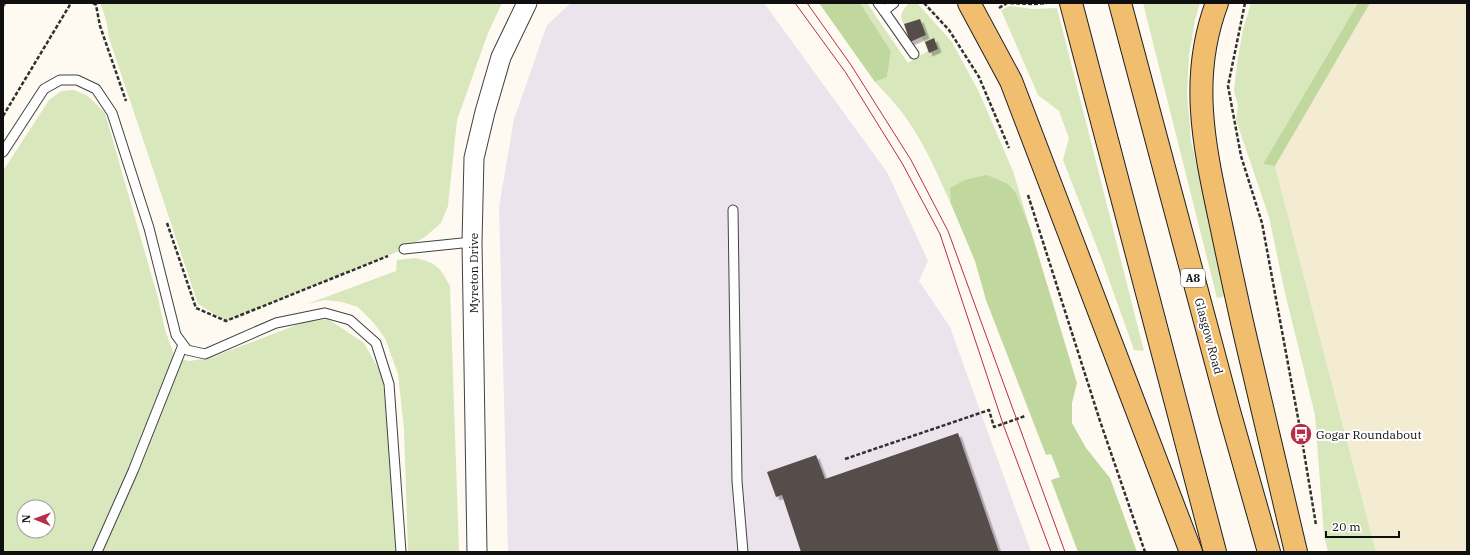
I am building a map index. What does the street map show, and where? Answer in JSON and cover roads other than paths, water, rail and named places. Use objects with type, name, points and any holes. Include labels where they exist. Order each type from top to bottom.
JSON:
[{"type":"main road","points":[[969,3],[1010,81],[1191,552]]},
{"type":"main road","points":[[1071,3],[1214,552]]},
{"type":"main road","name":"Glasgow Road","points":[[1120,3],[1227,403],[1269,552]]},
{"type":"main road","points":[[1218,3],[1209,24],[1202,74],[1202,121],[1207,154],[1238,304],[1296,552]]},
{"type":"street","name":"Myreton Drive","points":[[477,552],[472,242],[474,158],[501,57],[527,3]]},
{"type":"lane","points":[[878,3],[914,54]]},
{"type":"lane","points":[[884,11],[894,3]]},
{"type":"lane","points":[[3,152],[44,89],[60,80],[77,80],[96,89],[112,113],[149,228],[176,335],[187,350],[205,354],[276,323],[325,313],[350,320],[376,343],[389,384],[401,552]]},
{"type":"lane","points":[[733,210],[737,481],[743,552]]},
{"type":"lane","points":[[404,249],[472,242]]},
{"type":"lane","points":[[97,552],[133,471],[183,346]]},
{"type":"tram line","points":[[795,3],[846,73],[902,163],[940,234],[1003,424],[1051,552]]},
{"type":"tram line","points":[[807,3],[851,65],[911,160],[948,231],[1065,552]]},
{"type":"place","name":"Gogar Roundabout","points":[[1301,434]]}]
